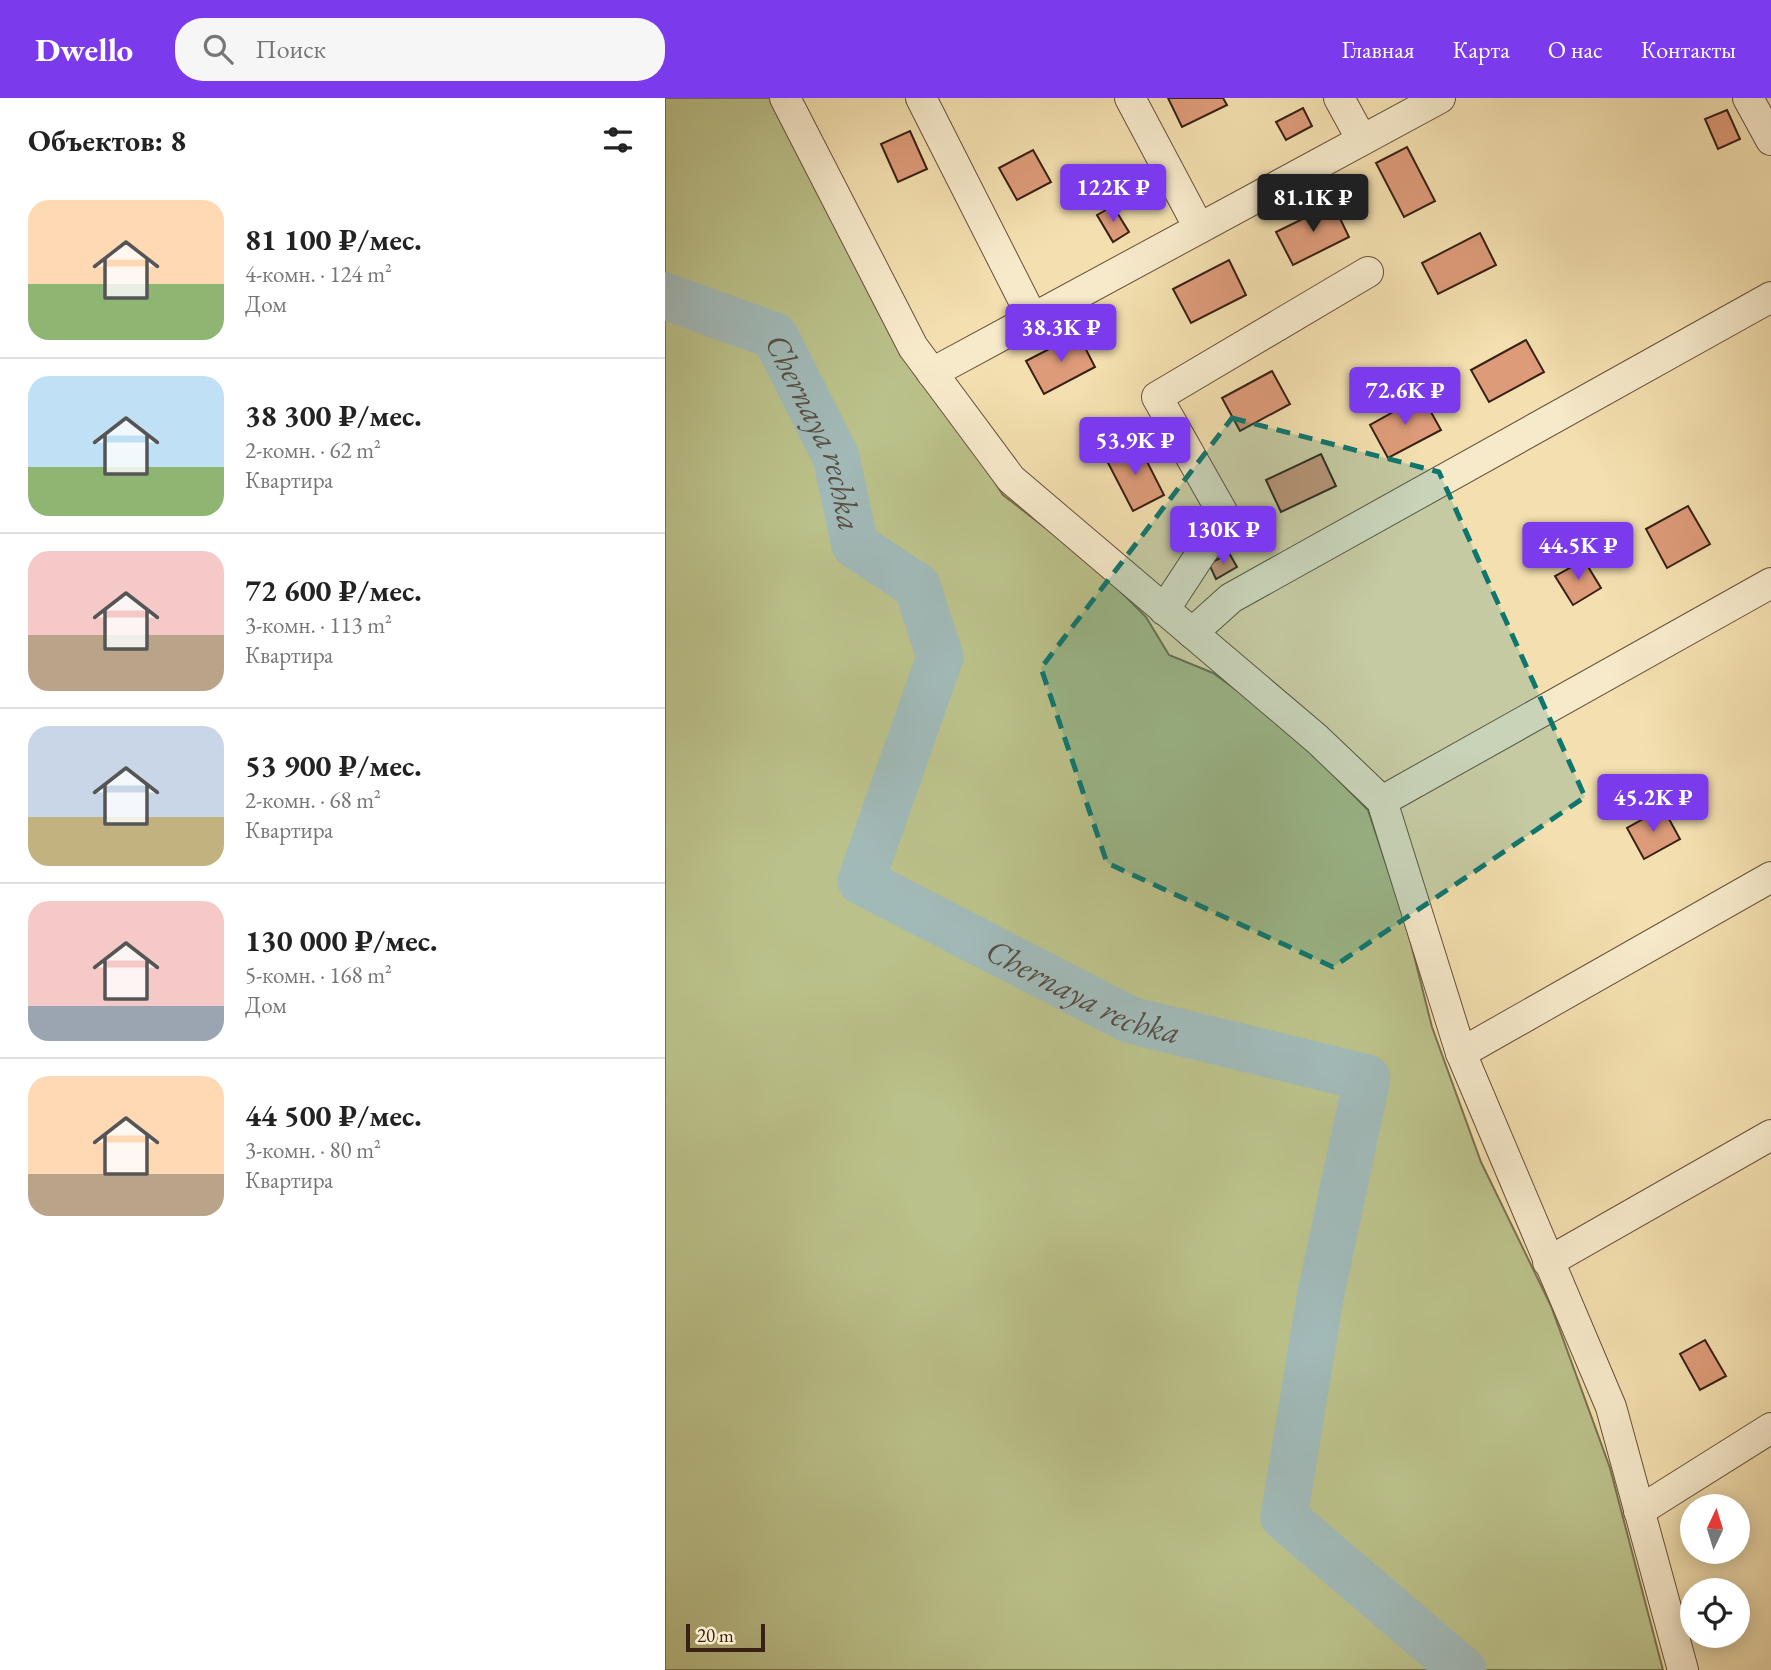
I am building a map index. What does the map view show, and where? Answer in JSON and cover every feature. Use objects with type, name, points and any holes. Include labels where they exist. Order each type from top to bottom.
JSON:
[{"type":"street","points":[[785,98],[913,347],[1011,479],[1317,739],[1382,801],[1461,1053],[1611,1407],[1683,1670]]},
{"type":"street","points":[[921,98],[1033,319]]},
{"type":"street","points":[[1131,98],[1199,228]]},
{"type":"street","points":[[1339,98],[1362,140]]},
{"type":"street","points":[[932,373],[1440,98]]},
{"type":"street","points":[[1748,98],[1771,140]]},
{"type":"street","points":[[1164,610],[1225,517],[1157,397],[1368,272]]},
{"type":"street","points":[[1192,633],[1231,598],[1771,297]]},
{"type":"street","points":[[1382,801],[1771,583]]},
{"type":"street","points":[[1461,1053],[1771,877]]},
{"type":"street","points":[[1548,1262],[1771,1135]]},
{"type":"street","points":[[1639,1511],[1771,1428]]},
{"type":"highlighted area","points":[[1232,418],[1439,472],[1585,797],[1333,967],[1107,863],[1041,668]]},
{"type":"green space","points":[[665,98],[777,98],[880,313],[918,379],[961,429],[1003,495],[1078,553],[1118,589],[1146,617],[1169,655],[1213,673],[1282,723],[1368,810],[1406,924],[1432,1027],[1481,1162],[1551,1306],[1610,1468],[1663,1670],[665,1670]]},
{"type":"building","points":[[1168,98],[1223,98],[1227,105],[1182,127]]},
{"type":"building","points":[[1303,108],[1312,126],[1286,140],[1276,122]]},
{"type":"building","points":[[1727,110],[1740,139],[1718,149],[1705,119]]},
{"type":"building","points":[[910,131],[927,169],[898,182],[881,144]]},
{"type":"building","points":[[1407,147],[1435,201],[1404,217],[1376,163]]},
{"type":"building","points":[[1033,150],[1051,182],[1017,200],[999,168]]},
{"type":"building","points":[[1333,204],[1349,237],[1293,265],[1276,232]]},
{"type":"building","points":[[1113,206],[1129,232],[1113,242],[1097,215]]},
{"type":"building","points":[[1480,233],[1496,265],[1438,294],[1422,263]]},
{"type":"building","points":[[1229,260],[1246,295],[1191,323],[1173,289]]},
{"type":"building","points":[[1078,334],[1095,367],[1044,394],[1026,361]]},
{"type":"building","points":[[1526,340],[1544,372],[1489,402],[1471,370]]},
{"type":"building","points":[[1272,371],[1290,404],[1240,431],[1222,398]]},
{"type":"building","points":[[1422,396],[1441,430],[1388,458],[1370,425]]},
{"type":"building","points":[[1137,442],[1164,495],[1133,511],[1106,459]]},
{"type":"building","points":[[1321,454],[1336,486],[1281,512],[1266,480]]},
{"type":"building","points":[[1688,506],[1710,544],[1667,568],[1646,529]]},
{"type":"building","points":[[1229,553],[1237,567],[1216,579],[1209,564]]},
{"type":"building","points":[[1584,560],[1601,588],[1573,605],[1555,576]]},
{"type":"building","points":[[1663,808],[1680,839],[1644,859],[1627,828]]},
{"type":"building","points":[[1705,1340],[1726,1376],[1700,1390],[1680,1354]]},
{"type":"waterway","name":"Chernaya rechka","points":[[665,296],[775,336],[836,457],[855,545],[917,586],[940,657],[861,881],[1130,1020],[1367,1078],[1320,1298],[1284,1517],[1463,1670]]}]
